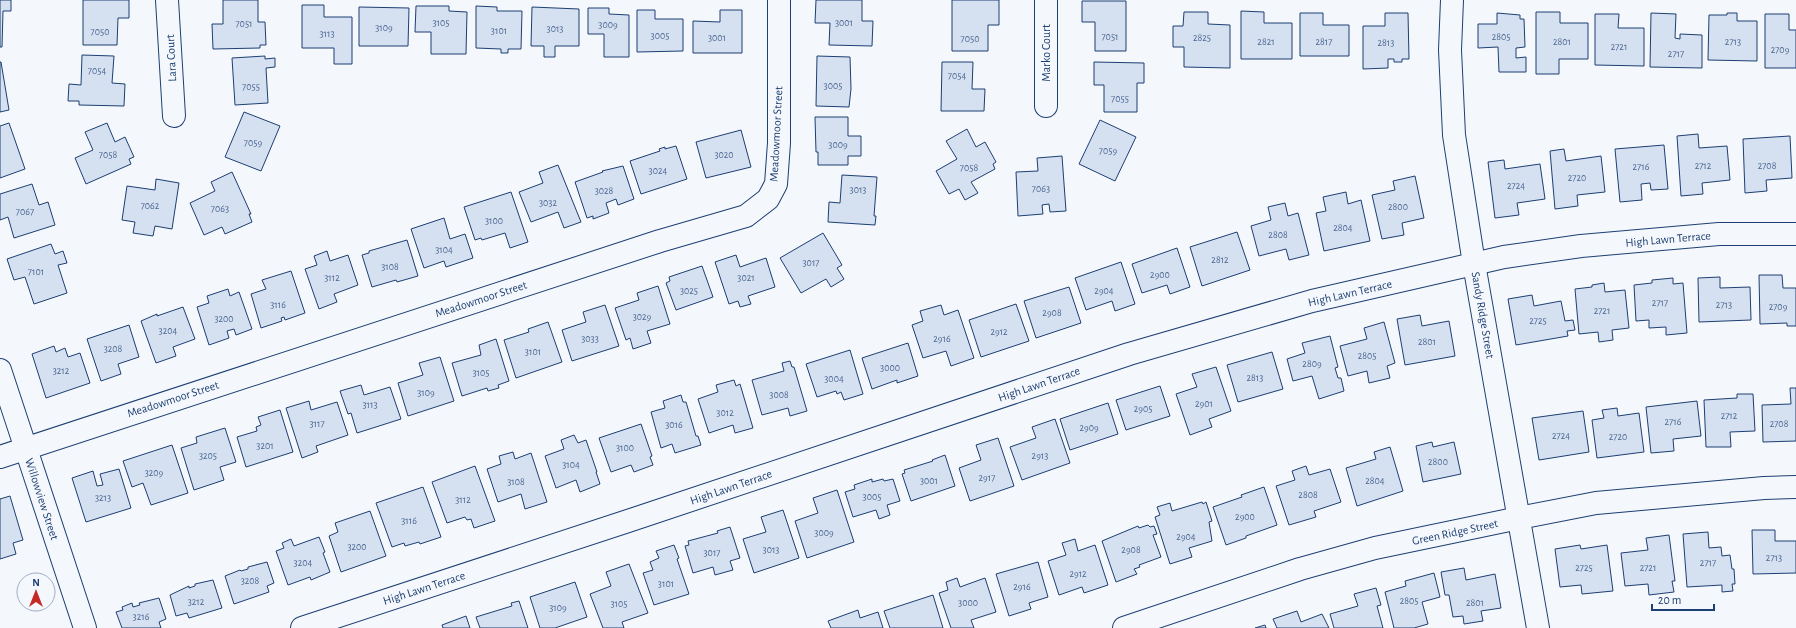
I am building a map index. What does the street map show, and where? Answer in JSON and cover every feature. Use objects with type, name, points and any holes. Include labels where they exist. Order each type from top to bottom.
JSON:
[{"type":"street","name":"Lara Court","points":[[168,0],[174,116]]},
{"type":"street","name":"Meadowmoor Street","points":[[0,456],[660,241],[746,216],[768,200],[776,184],[778,143],[779,0]]},
{"type":"street","name":"Marko Court","points":[[1046,0],[1046,106]]},
{"type":"street","name":"Sandy Ridge Street","points":[[1452,0],[1450,50],[1454,135],[1474,264],[1538,628]]},
{"type":"street","name":"High Lawn Terrace","points":[[302,628],[1129,354],[1312,301],[1504,257],[1581,246],[1719,234],[1796,234]]},
{"type":"street","name":"Willowview Street","points":[[0,370],[85,628]]},
{"type":"street","name":"Green Ridge Street","points":[[1124,628],[1315,565],[1375,548],[1596,503],[1764,488],[1796,487]]},
{"type":"building","points":[[0,0],[11,0],[11,11],[3,11],[2,47],[0,47]]},
{"type":"building","points":[[83,0],[129,0],[129,18],[118,18],[117,45],[83,45]]},
{"type":"building","points":[[223,0],[258,0],[258,22],[265,22],[266,45],[260,45],[260,48],[213,49],[212,24],[223,24]]},
{"type":"building","points":[[816,0],[862,0],[862,21],[873,21],[872,46],[829,45],[830,23],[815,23]]},
{"type":"building","points":[[952,0],[999,0],[999,25],[988,25],[988,51],[952,51]]},
{"type":"building","points":[[1082,1],[1126,1],[1126,51],[1095,51],[1095,22],[1082,22]]},
{"type":"building","points":[[302,5],[324,5],[324,17],[352,17],[352,64],[334,64],[334,48],[302,48]]},
{"type":"building","points":[[416,6],[449,6],[449,11],[467,12],[466,54],[431,54],[431,32],[415,32]]},
{"type":"building","points":[[476,6],[497,7],[497,11],[522,11],[521,49],[508,49],[508,53],[501,53],[501,49],[476,48]]},
{"type":"building","points":[[359,7],[409,8],[408,46],[359,46]]},
{"type":"building","points":[[532,7],[579,9],[579,46],[555,46],[555,57],[544,57],[544,46],[531,46]]},
{"type":"building","points":[[588,8],[609,8],[609,14],[629,15],[629,57],[604,57],[604,34],[588,34]]},
{"type":"building","points":[[637,10],[655,10],[655,19],[683,19],[683,51],[637,52]]},
{"type":"building","points":[[720,10],[742,10],[742,53],[693,53],[693,21],[720,22]]},
{"type":"building","points":[[1241,11],[1264,12],[1264,23],[1292,23],[1292,59],[1241,59]]},
{"type":"building","points":[[1184,12],[1208,12],[1208,24],[1230,25],[1230,68],[1184,67],[1184,47],[1173,47],[1173,26],[1183,26]]},
{"type":"building","points":[[1536,12],[1560,12],[1560,23],[1588,23],[1588,59],[1559,59],[1559,74],[1536,74]]},
{"type":"building","points":[[1300,13],[1323,13],[1323,25],[1349,25],[1349,56],[1300,56]]},
{"type":"building","points":[[1385,13],[1408,13],[1409,59],[1402,59],[1402,62],[1394,62],[1394,59],[1388,59],[1388,68],[1363,69],[1363,26],[1385,26]]},
{"type":"building","points":[[1497,13],[1520,15],[1520,19],[1524,19],[1525,47],[1516,48],[1516,58],[1526,57],[1526,72],[1499,72],[1498,47],[1478,48],[1478,24],[1497,24]]},
{"type":"building","points":[[1651,13],[1676,14],[1675,38],[1680,39],[1680,34],[1702,35],[1702,68],[1650,67]]},
{"type":"building","points":[[1727,13],[1737,13],[1737,21],[1757,21],[1757,61],[1708,60],[1709,15],[1727,15]]},
{"type":"building","points":[[1595,14],[1619,14],[1618,28],[1644,28],[1644,66],[1595,65]]},
{"type":"building","points":[[1765,14],[1789,14],[1789,30],[1796,30],[1796,68],[1765,68]]},
{"type":"building","points":[[82,55],[114,56],[112,83],[125,84],[124,106],[79,105],[79,101],[68,101],[69,84],[81,85]]},
{"type":"building","points":[[265,56],[265,59],[275,58],[275,67],[266,68],[268,103],[235,105],[232,58]]},
{"type":"building","points":[[817,56],[850,57],[851,89],[849,107],[816,106]]},
{"type":"building","points":[[0,62],[9,110],[0,112]]},
{"type":"building","points":[[942,62],[973,62],[972,89],[985,89],[984,111],[941,111]]},
{"type":"building","points":[[1094,62],[1144,63],[1144,83],[1137,83],[1137,112],[1104,112],[1104,85],[1094,85]]},
{"type":"building","points":[[244,112],[280,126],[261,171],[225,157]]},
{"type":"building","points":[[815,117],[848,117],[848,136],[861,136],[861,156],[848,156],[848,165],[818,165]]},
{"type":"building","points":[[1100,120],[1136,137],[1115,181],[1079,164]]},
{"type":"building","points":[[9,123],[25,169],[0,178],[0,126]]},
{"type":"building","points":[[107,123],[115,142],[125,137],[134,157],[129,159],[131,164],[86,184],[75,158],[93,150],[85,132]]},
{"type":"building","points":[[967,129],[976,147],[985,142],[996,162],[993,164],[995,169],[971,182],[978,193],[965,200],[959,189],[949,194],[936,171],[957,159],[946,141]]},
{"type":"building","points":[[741,130],[751,167],[706,178],[696,142]]},
{"type":"building","points":[[1698,134],[1699,148],[1727,146],[1730,180],[1702,183],[1703,194],[1681,196],[1677,136]]},
{"type":"building","points":[[1790,136],[1792,178],[1766,180],[1767,191],[1745,193],[1743,139]]},
{"type":"building","points":[[1664,145],[1668,189],[1651,190],[1650,183],[1641,184],[1642,200],[1620,202],[1615,149]]},
{"type":"building","points":[[676,146],[687,179],[641,194],[630,161],[660,151],[659,149],[665,147],[665,149]]},
{"type":"building","points":[[1564,149],[1566,161],[1601,156],[1605,192],[1577,195],[1578,206],[1555,209],[1550,151]]},
{"type":"building","points":[[1062,156],[1066,211],[1050,212],[1049,204],[1042,205],[1043,214],[1018,216],[1016,172],[1038,171],[1037,158]]},
{"type":"building","points":[[1504,160],[1505,169],[1540,164],[1545,199],[1517,203],[1519,215],[1495,218],[1488,162]]},
{"type":"building","points":[[558,165],[581,222],[564,228],[558,212],[531,222],[519,192],[543,183],[539,172]]},
{"type":"building","points":[[623,166],[634,199],[618,205],[616,199],[606,203],[609,213],[593,219],[593,216],[587,218],[575,182],[603,172],[602,171]]},
{"type":"building","points":[[232,172],[251,214],[249,214],[252,222],[225,234],[222,227],[204,235],[190,203],[215,191],[211,182]]},
{"type":"building","points":[[842,175],[877,177],[874,216],[876,216],[875,225],[828,222],[829,202],[840,203]]},
{"type":"building","points":[[1415,176],[1424,218],[1402,223],[1404,235],[1382,239],[1372,195],[1395,190],[1393,181]]},
{"type":"building","points":[[156,179],[179,183],[172,229],[155,226],[153,236],[133,233],[135,222],[122,220],[127,186],[155,190]]},
{"type":"building","points":[[32,184],[39,205],[48,202],[55,225],[14,238],[8,217],[0,220],[0,194]]},
{"type":"building","points":[[511,192],[528,242],[510,248],[505,233],[482,240],[481,238],[475,240],[464,207]]},
{"type":"building","points":[[1346,192],[1348,204],[1361,200],[1370,241],[1324,251],[1316,213],[1326,211],[1323,197]]},
{"type":"building","points":[[1285,203],[1288,216],[1298,213],[1309,255],[1289,260],[1286,249],[1259,256],[1251,226],[1271,220],[1268,207]]},
{"type":"building","points":[[444,218],[450,239],[465,234],[473,258],[446,267],[444,261],[424,268],[411,229]]},
{"type":"building","points":[[1237,232],[1250,270],[1202,286],[1190,247]]},
{"type":"building","points":[[823,233],[842,265],[837,268],[844,279],[831,287],[826,279],[801,293],[780,258]]},
{"type":"building","points":[[407,240],[418,276],[397,282],[396,280],[372,287],[362,255],[369,253],[369,251]]},
{"type":"building","points":[[51,244],[55,254],[63,251],[67,263],[58,265],[67,293],[34,304],[25,277],[14,280],[7,259]]},
{"type":"building","points":[[1177,248],[1190,287],[1170,294],[1167,285],[1142,293],[1132,264]]},
{"type":"building","points":[[327,251],[330,261],[348,255],[358,285],[334,294],[337,302],[319,309],[305,269],[317,265],[314,256]]},
{"type":"building","points":[[736,255],[740,267],[766,258],[775,287],[748,296],[751,304],[740,307],[738,301],[729,304],[715,262]]},
{"type":"building","points":[[1121,262],[1135,304],[1115,311],[1112,301],[1086,310],[1075,278]]},
{"type":"building","points":[[702,266],[713,297],[676,310],[666,283],[670,281],[669,277]]},
{"type":"building","points":[[291,271],[305,313],[285,320],[284,317],[281,318],[282,321],[261,328],[251,294],[266,289],[262,280]]},
{"type":"building","points":[[1759,275],[1782,275],[1783,288],[1796,288],[1796,326],[1787,326],[1787,323],[1760,324]]},
{"type":"building","points":[[1720,277],[1720,288],[1750,287],[1751,320],[1699,322],[1698,278]]},
{"type":"building","points":[[1673,278],[1673,284],[1683,283],[1687,333],[1666,335],[1666,327],[1649,328],[1649,320],[1636,321],[1634,285],[1652,283],[1652,280]]},
{"type":"building","points":[[1604,283],[1605,292],[1625,290],[1629,328],[1612,330],[1613,340],[1599,342],[1598,332],[1579,334],[1575,289],[1592,287],[1592,285]]},
{"type":"building","points":[[658,286],[670,324],[647,331],[651,343],[633,349],[630,338],[626,340],[615,308],[639,300],[637,293]]},
{"type":"building","points":[[1069,287],[1081,323],[1036,338],[1024,301]]},
{"type":"building","points":[[228,289],[230,296],[239,292],[252,329],[236,335],[234,329],[227,331],[229,338],[209,345],[197,307],[209,303],[207,296]]},
{"type":"building","points":[[1532,295],[1534,306],[1561,301],[1565,321],[1573,320],[1575,330],[1567,331],[1568,336],[1516,345],[1508,299]]},
{"type":"building","points":[[1016,304],[1029,341],[981,357],[969,320]]},
{"type":"building","points":[[605,305],[619,346],[572,361],[562,330],[586,322],[583,312]]},
{"type":"building","points":[[941,305],[944,315],[958,310],[974,358],[951,366],[946,351],[923,358],[912,325],[923,321],[920,311]]},
{"type":"building","points":[[183,307],[195,339],[173,347],[176,356],[156,363],[141,321],[157,314],[157,316]]},
{"type":"building","points":[[1420,315],[1422,326],[1449,321],[1455,356],[1405,365],[1397,319]]},
{"type":"building","points":[[548,322],[562,362],[516,378],[504,340],[529,332],[528,329]]},
{"type":"building","points":[[1384,322],[1395,363],[1387,366],[1390,378],[1369,383],[1367,371],[1348,376],[1340,346],[1367,339],[1364,328]]},
{"type":"building","points":[[129,325],[139,357],[118,364],[121,374],[101,381],[87,339]]},
{"type":"building","points":[[1330,336],[1338,367],[1335,368],[1338,378],[1341,378],[1344,391],[1319,399],[1312,376],[1293,381],[1287,359],[1305,353],[1302,343]]},
{"type":"building","points":[[496,339],[509,381],[498,385],[499,388],[488,391],[487,388],[462,396],[452,363],[481,355],[479,345]]},
{"type":"building","points":[[908,343],[918,376],[897,383],[897,380],[872,389],[862,358]]},
{"type":"building","points":[[54,346],[56,352],[65,348],[68,357],[80,353],[90,383],[46,398],[32,354]]},
{"type":"building","points":[[850,350],[863,394],[844,400],[841,392],[837,394],[836,391],[817,397],[806,364]]},
{"type":"building","points":[[1272,352],[1283,389],[1238,402],[1227,365]]},
{"type":"building","points":[[440,357],[454,401],[408,416],[398,383],[423,375],[419,363]]},
{"type":"building","points":[[790,361],[792,367],[794,367],[807,411],[790,416],[788,408],[762,415],[752,380],[784,371],[782,363]]},
{"type":"building","points":[[1216,367],[1231,411],[1209,419],[1212,427],[1190,435],[1176,394],[1197,387],[1192,374]]},
{"type":"building","points":[[734,380],[736,386],[740,384],[753,428],[735,433],[733,425],[709,433],[698,399],[718,392],[716,385]]},
{"type":"building","points":[[361,385],[364,395],[390,387],[401,419],[357,433],[351,413],[348,414],[340,391]]},
{"type":"building","points":[[1160,386],[1170,416],[1126,430],[1116,400]]},
{"type":"building","points":[[1790,388],[1796,388],[1796,441],[1763,442],[1762,405],[1791,404]]},
{"type":"building","points":[[1737,394],[1753,394],[1755,431],[1730,432],[1731,447],[1706,447],[1704,400],[1737,398]]},
{"type":"building","points":[[681,395],[683,402],[686,402],[696,436],[698,436],[701,445],[675,453],[672,444],[661,448],[651,412],[665,408],[663,401]]},
{"type":"building","points":[[309,401],[311,410],[337,402],[348,435],[316,446],[318,452],[302,458],[286,408]]},
{"type":"building","points":[[1697,401],[1701,436],[1673,439],[1674,451],[1651,453],[1646,407]]},
{"type":"building","points":[[1108,403],[1118,434],[1070,450],[1060,419]]},
{"type":"building","points":[[1617,408],[1618,416],[1639,413],[1644,452],[1597,458],[1592,420],[1604,418],[1602,410]]},
{"type":"building","points":[[280,410],[293,452],[246,467],[237,437],[257,431],[256,427],[261,425],[258,417]]},
{"type":"building","points":[[1583,411],[1589,452],[1539,460],[1532,418]]},
{"type":"building","points":[[1055,419],[1070,463],[1022,480],[1010,447],[1036,438],[1032,427]]},
{"type":"building","points":[[641,424],[652,456],[650,457],[653,465],[634,472],[631,465],[611,472],[599,438]]},
{"type":"building","points":[[225,428],[236,462],[220,467],[224,480],[194,490],[181,448],[197,443],[196,437]]},
{"type":"building","points":[[574,435],[578,443],[586,440],[600,484],[580,492],[576,480],[556,488],[545,456],[564,449],[561,440]]},
{"type":"building","points":[[998,438],[1014,486],[970,501],[959,468],[981,460],[976,445]]},
{"type":"building","points":[[1432,442],[1433,447],[1454,442],[1461,474],[1423,482],[1416,446]]},
{"type":"building","points":[[172,445],[188,493],[151,505],[143,483],[132,487],[123,461]]},
{"type":"building","points":[[1390,447],[1403,491],[1357,506],[1346,468],[1376,459],[1374,452]]},
{"type":"building","points":[[513,452],[515,459],[531,453],[547,502],[525,509],[521,494],[498,502],[487,469],[501,464],[499,456]]},
{"type":"building","points":[[945,455],[955,486],[911,501],[902,474],[905,473],[904,470],[933,461],[932,460]]},
{"type":"building","points":[[475,466],[495,521],[474,528],[471,519],[467,520],[465,517],[447,523],[432,482]]},
{"type":"building","points":[[1306,466],[1309,475],[1330,469],[1341,502],[1314,511],[1316,517],[1289,525],[1276,486],[1295,480],[1292,471]]},
{"type":"building","points":[[119,469],[131,508],[86,522],[72,478],[93,471],[97,486],[103,485],[100,474]]},
{"type":"building","points":[[872,479],[872,482],[883,479],[884,481],[893,479],[900,501],[887,505],[890,515],[879,519],[876,510],[853,517],[845,492],[855,489],[854,485]]},
{"type":"building","points":[[423,487],[441,537],[420,544],[419,542],[405,546],[404,543],[392,547],[376,503]]},
{"type":"building","points":[[1264,487],[1277,525],[1226,545],[1213,507],[1242,497],[1241,495]]},
{"type":"building","points":[[837,490],[854,542],[807,558],[795,521],[818,513],[813,498]]},
{"type":"building","points":[[10,496],[23,540],[13,543],[16,554],[0,559],[0,499]]},
{"type":"building","points":[[1202,502],[1203,504],[1206,502],[1212,521],[1209,522],[1212,541],[1189,548],[1192,557],[1170,564],[1155,517],[1160,515],[1157,507],[1170,503],[1172,511]]},
{"type":"building","points":[[783,510],[799,558],[754,573],[743,539],[766,532],[761,517]]},
{"type":"building","points":[[370,511],[386,556],[341,572],[329,536],[338,532],[335,523]]},
{"type":"building","points":[[1148,525],[1150,527],[1154,526],[1157,534],[1153,535],[1161,557],[1139,565],[1140,567],[1134,569],[1137,574],[1116,582],[1102,541],[1138,526],[1139,528]]},
{"type":"building","points":[[730,527],[740,558],[730,561],[733,570],[715,575],[713,567],[693,573],[685,546],[689,545],[688,541],[718,533],[717,531]]},
{"type":"building","points":[[1752,530],[1775,530],[1775,541],[1796,541],[1796,573],[1753,574]]},
{"type":"building","points":[[1708,532],[1709,548],[1721,547],[1722,556],[1730,555],[1732,569],[1734,569],[1735,584],[1732,584],[1733,591],[1722,592],[1722,585],[1687,587],[1683,534]]},
{"type":"building","points":[[1669,535],[1675,581],[1672,581],[1674,592],[1649,595],[1648,584],[1625,586],[1621,553],[1648,550],[1646,538]]},
{"type":"building","points":[[319,537],[325,552],[323,553],[330,572],[311,580],[310,577],[288,585],[276,551],[284,548],[282,543],[291,539],[294,546]]},
{"type":"building","points":[[1075,539],[1078,551],[1095,545],[1108,585],[1084,593],[1082,587],[1059,595],[1048,561],[1066,555],[1062,543]]},
{"type":"building","points":[[674,545],[679,558],[677,559],[689,594],[654,605],[643,573],[653,570],[650,562],[659,558],[656,551]]},
{"type":"building","points":[[1580,545],[1581,549],[1607,545],[1613,591],[1582,594],[1581,585],[1560,587],[1555,549]]},
{"type":"building","points":[[267,562],[274,583],[267,586],[269,592],[234,604],[225,576],[240,570],[248,569],[248,567]]},
{"type":"building","points":[[1038,562],[1048,597],[1029,603],[1031,609],[1009,616],[996,574]]},
{"type":"building","points":[[629,564],[648,613],[622,622],[624,628],[603,628],[590,594],[611,586],[606,572]]},
{"type":"building","points":[[1464,568],[1466,580],[1495,574],[1501,608],[1481,611],[1483,621],[1464,624],[1463,616],[1453,617],[1449,595],[1445,595],[1441,572]]},
{"type":"building","points":[[1434,573],[1440,597],[1422,602],[1428,624],[1414,628],[1394,628],[1385,592],[1406,586],[1405,581]]},
{"type":"building","points":[[957,578],[960,587],[985,578],[996,612],[971,620],[974,628],[951,628],[939,593],[948,590],[946,582]]},
{"type":"building","points":[[213,580],[222,608],[189,618],[187,613],[176,616],[170,595],[189,586],[189,588],[195,586],[195,584]]},
{"type":"building","points":[[575,582],[587,617],[555,628],[540,628],[530,597]]},
{"type":"building","points":[[1376,588],[1381,605],[1377,606],[1383,628],[1334,628],[1330,614],[1358,606],[1354,594]]},
{"type":"building","points":[[933,595],[943,628],[890,628],[884,611]]},
{"type":"building","points":[[159,598],[166,619],[159,622],[161,628],[122,628],[116,612],[123,610],[122,607],[132,603],[133,607],[140,605],[139,603]]},
{"type":"building","points":[[519,601],[528,628],[480,628],[476,617],[512,606],[511,603]]},
{"type":"building","points":[[858,610],[860,618],[878,612],[883,628],[831,628],[828,621]]},
{"type":"building","points":[[1297,611],[1301,622],[1322,614],[1329,628],[1277,628],[1273,619]]},
{"type":"building","points":[[466,616],[470,628],[443,628],[442,625]]},
{"type":"building","points":[[1265,625],[1266,628],[1255,628]]}]
